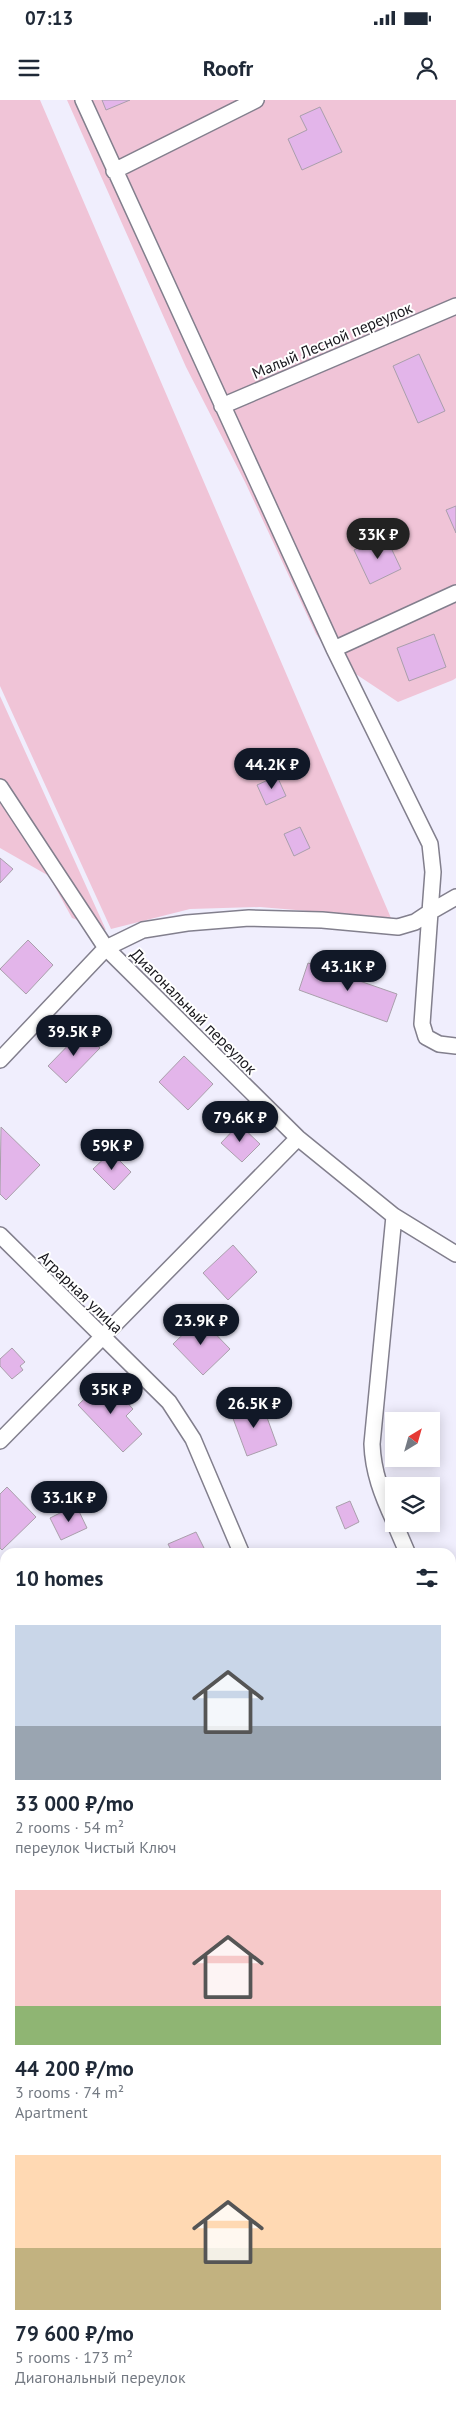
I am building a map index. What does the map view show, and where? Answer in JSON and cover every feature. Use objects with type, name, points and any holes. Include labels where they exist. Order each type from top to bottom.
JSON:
[{"type":"street","points":[[83,100],[334,649],[430,844],[433,872],[422,1024],[426,1037],[439,1044],[456,1046]]},
{"type":"street","points":[[114,171],[256,100]]},
{"type":"street","name":"Малый Лесной переулок","points":[[222,406],[456,306]]},
{"type":"street","points":[[334,649],[456,593]]},
{"type":"street","name":"Диагональный переулок","points":[[0,787],[106,948],[298,1138],[394,1216],[456,1254]]},
{"type":"street","points":[[0,1060],[106,948],[143,930],[187,923],[258,918],[322,920],[398,926],[414,922],[456,897]]},
{"type":"street","points":[[0,1441],[101,1336],[298,1138]]},
{"type":"street","points":[[385,1500],[373,1466],[372,1444],[394,1216]]},
{"type":"street","name":"Аграрная улица","points":[[0,1235],[169,1402],[193,1438],[239,1548]]},
{"type":"street","points":[[398,1532],[405,1548]]},
{"type":"shaded area","points":[[0,100],[40,100],[391,918],[260,907],[190,909],[111,929],[0,686]]},
{"type":"shaded area","points":[[67,100],[456,100],[456,678],[398,702],[333,659],[316,634],[245,482],[186,367]]},
{"type":"shaded area","points":[[0,696],[106,930],[72,918],[49,876],[0,848]]},
{"type":"building","points":[[102,100],[130,100],[106,110]]},
{"type":"building","points":[[320,107],[342,152],[302,170],[288,139],[307,130],[300,116]]},
{"type":"building","points":[[419,354],[445,411],[418,423],[393,366]]},
{"type":"building","points":[[456,506],[456,533],[446,510]]},
{"type":"building","points":[[385,535],[401,569],[370,584],[354,550]]},
{"type":"building","points":[[434,634],[446,667],[409,681],[397,648]]},
{"type":"building","points":[[277,776],[286,796],[266,805],[257,785]]},
{"type":"building","points":[[300,827],[310,848],[294,856],[284,834]]},
{"type":"building","points":[[0,858],[13,869],[0,883]]},
{"type":"building","points":[[28,940],[53,965],[26,994],[0,969]]},
{"type":"building","points":[[308,963],[397,994],[387,1022],[299,990]]},
{"type":"building","points":[[82,1031],[100,1048],[66,1083],[48,1066]]},
{"type":"building","points":[[184,1056],[213,1084],[188,1110],[159,1082]]},
{"type":"building","points":[[239,1124],[260,1144],[242,1162],[221,1143]]},
{"type":"building","points":[[1,1127],[40,1165],[6,1200],[0,1194]]},
{"type":"building","points":[[111,1152],[131,1172],[114,1190],[93,1169]]},
{"type":"building","points":[[233,1245],[257,1272],[228,1300],[203,1273]]},
{"type":"building","points":[[200,1318],[230,1349],[203,1375],[173,1344]]},
{"type":"building","points":[[12,1348],[25,1362],[20,1366],[23,1370],[12,1379],[0,1366],[0,1359]]},
{"type":"building","points":[[105,1379],[133,1409],[126,1416],[142,1434],[123,1452],[78,1405]]},
{"type":"building","points":[[261,1401],[277,1445],[247,1456],[231,1413]]},
{"type":"building","points":[[7,1487],[36,1517],[4,1548],[0,1548],[0,1494]]},
{"type":"building","points":[[350,1501],[359,1522],[345,1529],[336,1507]]},
{"type":"building","points":[[76,1505],[87,1528],[61,1540],[50,1518]]},
{"type":"building","points":[[196,1532],[204,1548],[170,1548],[168,1544]]}]
